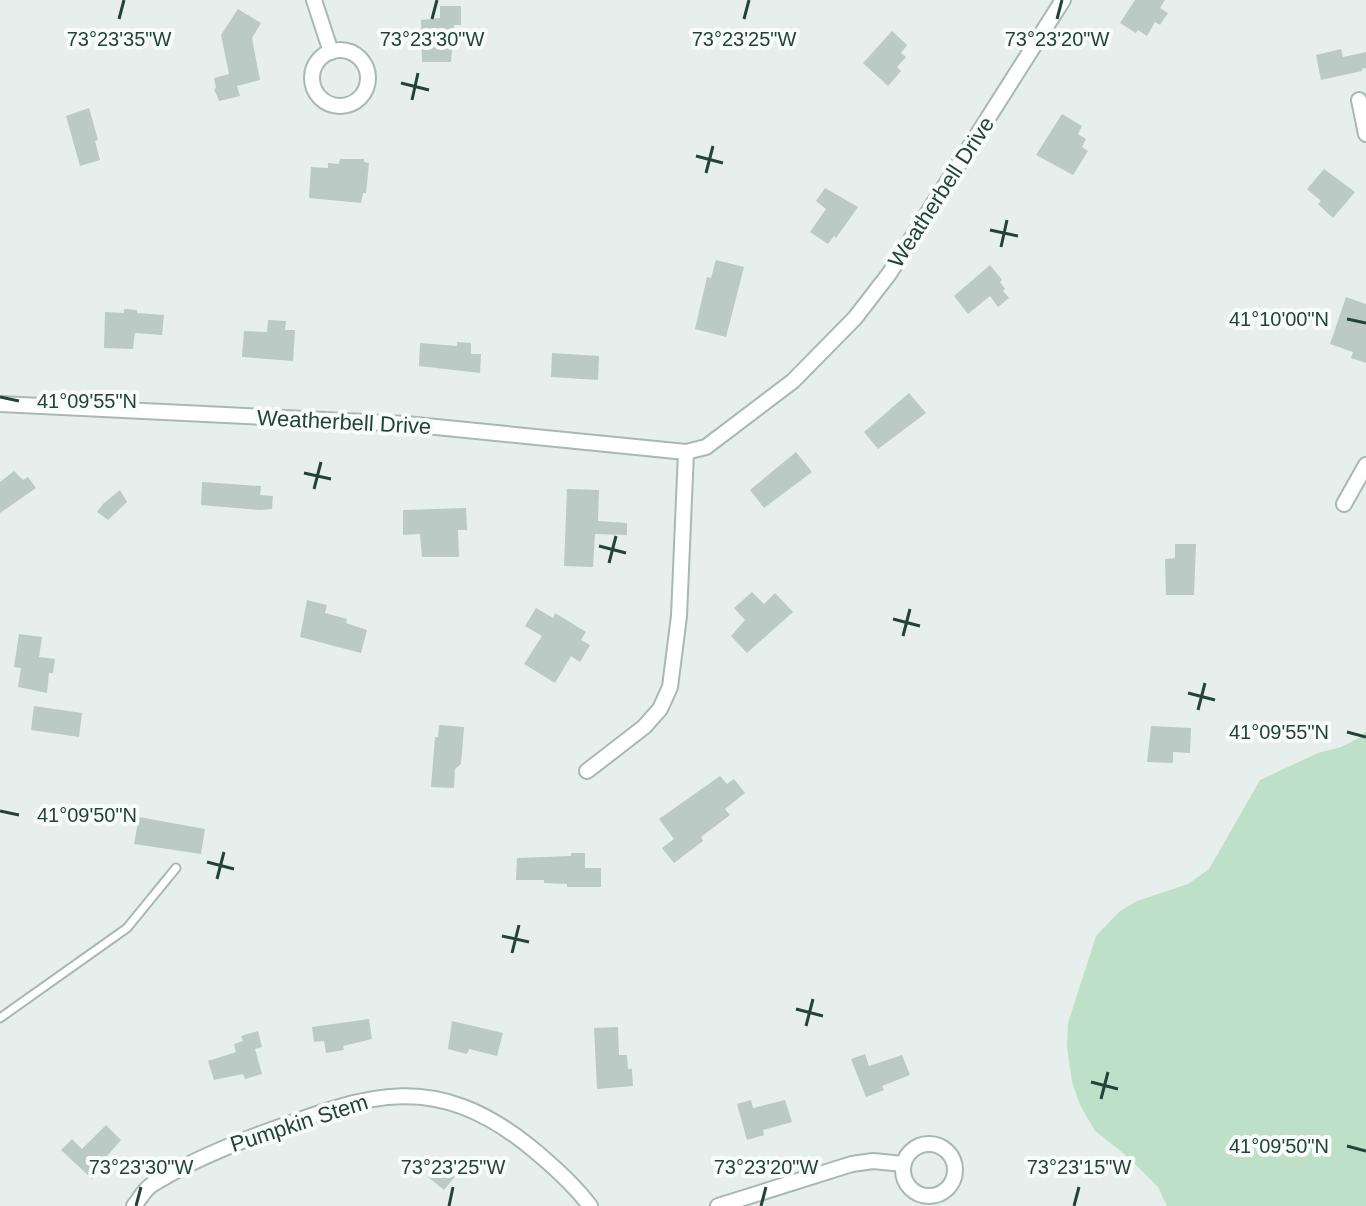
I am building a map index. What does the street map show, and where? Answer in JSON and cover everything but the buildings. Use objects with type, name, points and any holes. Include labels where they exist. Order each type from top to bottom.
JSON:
[{"type":"street","points":[[314,0],[331,52]]},
{"type":"street","name":"Weatherbell Drive","points":[[0,404],[406,424],[686,452],[706,447],[793,381],[855,318],[889,274],[1063,0]]},
{"type":"street","points":[[1359,100],[1366,134]]},
{"type":"street","points":[[587,771],[644,727],[660,709],[670,687],[679,616],[686,452]]},
{"type":"street","points":[[1344,504],[1366,465]]},
{"type":"street","name":"Pumpkin Stem","points":[[134,1206],[149,1187],[206,1154],[344,1104],[390,1096],[434,1097],[466,1108],[507,1129],[546,1160],[590,1206]]},
{"type":"street","points":[[718,1206],[852,1164],[873,1161],[903,1164]]},
{"type":"lane","points":[[0,1018],[127,928],[176,868]]},
{"type":"green space","points":[[1366,731],[1366,1206],[1167,1206],[1158,1187],[1128,1157],[1095,1131],[1080,1105],[1072,1082],[1067,1047],[1068,1023],[1096,936],[1120,911],[1137,901],[1188,884],[1209,869],[1260,780],[1318,753],[1341,747]]}]
